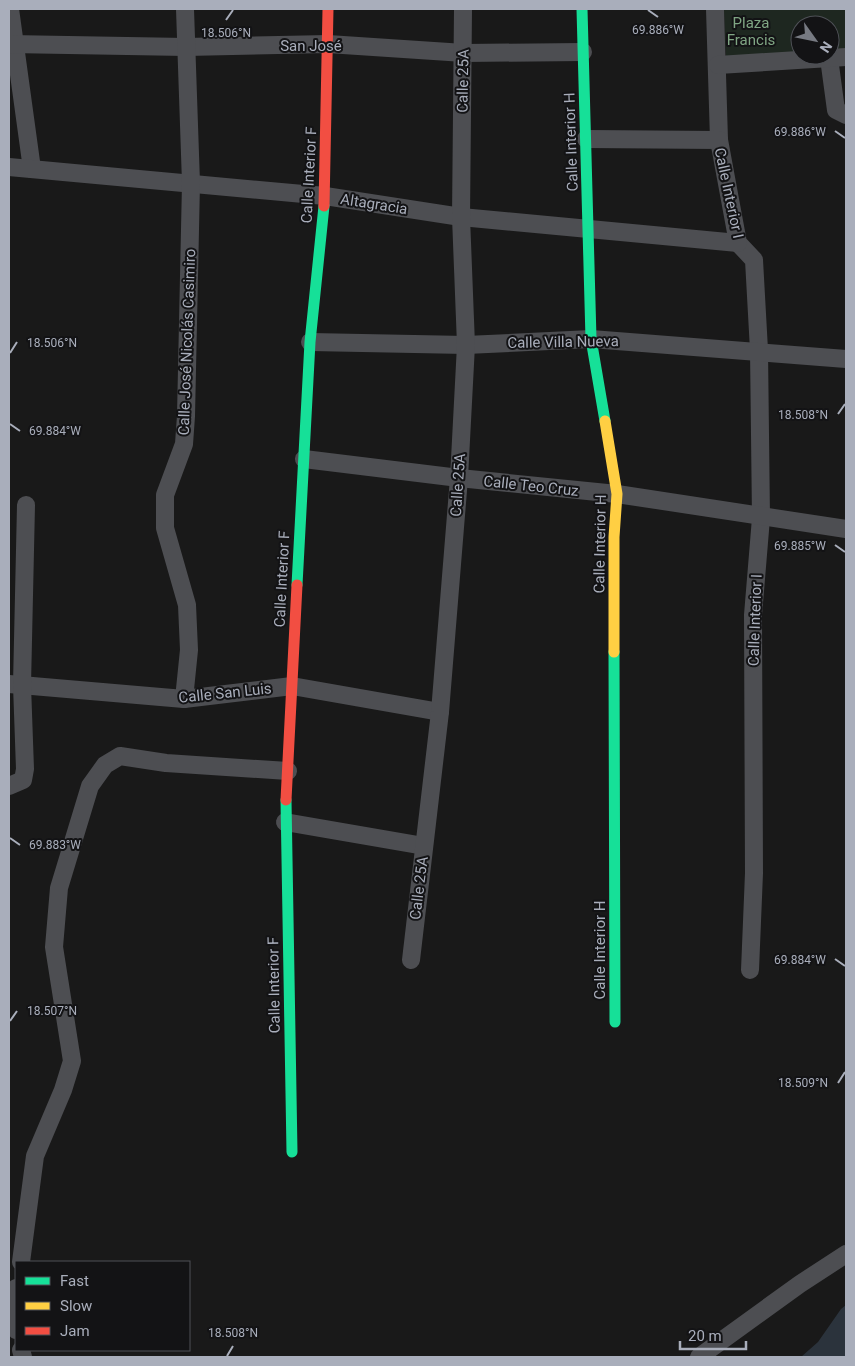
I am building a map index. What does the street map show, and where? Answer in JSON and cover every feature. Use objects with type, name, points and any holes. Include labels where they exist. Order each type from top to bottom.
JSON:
[{"type":"street","points":[[10,9],[12,44],[32,169]]},
{"type":"street","name":"Calle José Nicolás Casimiro","points":[[184,700],[189,650],[187,605],[165,528],[165,495],[184,444],[186,416],[191,183],[185,9]]},
{"type":"street","name":"Calle Interior F","points":[[292,1152],[285,822],[310,342],[325,196],[328,9]]},
{"type":"street","name":"Calle 25A","points":[[410,960],[440,712],[459,478],[466,345],[461,217],[463,9]]},
{"type":"street","name":"Calle Interior H","points":[[582,9],[592,339],[617,494],[614,537],[616,1022]]},
{"type":"street","name":"Calle Interior I","points":[[715,9],[718,65],[718,140],[738,243],[754,260],[759,350],[761,518],[754,615],[754,873],[750,970]]},
{"type":"street","name":"San José","points":[[12,44],[186,47],[328,44],[464,53],[583,52]]},
{"type":"street","points":[[718,65],[790,60]]},
{"type":"street","points":[[838,65],[836,110],[846,115]]},
{"type":"street","points":[[586,139],[718,140]]},
{"type":"street","name":"Altagracia","points":[[9,167],[325,196],[461,217],[738,243]]},
{"type":"street","name":"Calle Villa Nueva","points":[[310,342],[466,345],[592,339],[759,350],[846,359]]},
{"type":"street","name":"Calle Teo Cruz","points":[[304,459],[459,478],[617,494],[846,530]]},
{"type":"street","points":[[16,783],[16,685],[26,505]]},
{"type":"street","name":"Calle San Luis","points":[[16,685],[184,700],[292,686],[440,712]]},
{"type":"street","points":[[21,1261],[35,1156],[63,1090],[72,1061],[54,947],[59,888],[90,786],[105,765],[120,756],[166,764],[288,771]]},
{"type":"street","points":[[285,822],[424,846]]},
{"type":"street","points":[[700,1357],[800,1284],[846,1254]]},
{"type":"street","points":[[12,1322],[15,1296]]},
{"type":"green space","name":"Plaza Francis","points":[[724,9],[846,9],[846,49],[840,49],[840,15],[790,15],[790,53],[726,57]]},
{"type":"shaded area","points":[[846,1305],[846,1357],[801,1357],[818,1342],[841,1309]]},
{"type":"traffic: fast","points":[[582,9],[591,339],[605,421]]},
{"type":"traffic: fast","points":[[297,585],[310,342],[324,206]]},
{"type":"traffic: fast","points":[[614,652],[615,1022]]},
{"type":"traffic: fast","points":[[286,800],[292,1152]]},
{"type":"traffic: slow","points":[[605,421],[617,494],[614,537],[614,652]]},
{"type":"traffic: jam","points":[[324,206],[328,9]]},
{"type":"traffic: jam","points":[[286,800],[297,585]]}]
